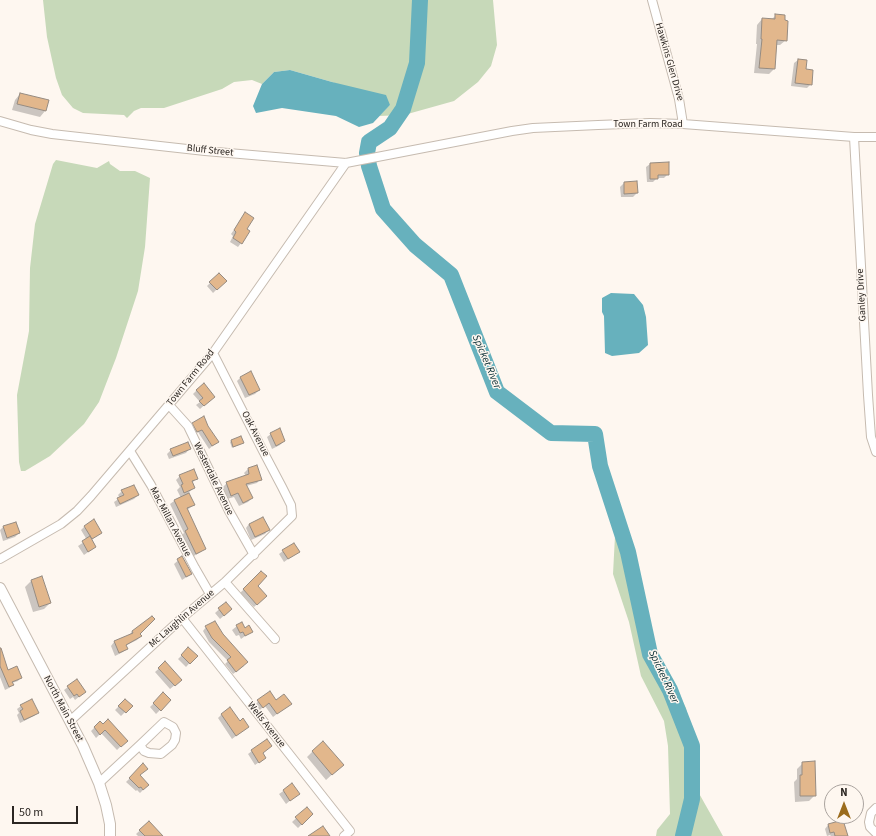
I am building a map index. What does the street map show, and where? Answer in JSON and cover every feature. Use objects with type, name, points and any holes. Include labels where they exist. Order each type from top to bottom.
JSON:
[{"type":"street","name":"Hawkins Glen Drive","points":[[652,0],[680,99],[684,124]]},
{"type":"street","name":"Bluff Street","points":[[0,121],[31,130],[52,134],[205,151],[346,163],[421,149]]},
{"type":"street","name":"Town Farm Road","points":[[421,149],[532,128],[620,124],[684,124],[854,137],[876,137]]},
{"type":"street","name":"Ganley Drive","points":[[854,137],[868,395],[871,437],[876,452]]},
{"type":"street","name":"Town Farm Road","points":[[0,559],[61,524],[91,496],[170,405],[212,353],[346,163]]},
{"type":"street","name":"Oak Avenue","points":[[212,353],[291,505],[292,516]]},
{"type":"street","name":"Westerdale Avenue","points":[[170,405],[188,426],[229,511],[254,555]]},
{"type":"street","name":"Mac Millan Avenue","points":[[130,450],[151,485],[210,594]]},
{"type":"street","name":"Mc Laughlin Avenue","points":[[70,721],[182,618],[225,582],[292,516]]},
{"type":"street","points":[[225,582],[275,639]]},
{"type":"street","name":"North Main Street","points":[[0,588],[83,746],[99,783],[106,805],[110,824],[110,836]]},
{"type":"street","name":"Wells Avenue","points":[[182,618],[347,834]]},
{"type":"street","points":[[99,783],[164,722],[173,727],[176,733],[175,740],[172,745],[161,754],[144,751],[140,745]]},
{"type":"street","points":[[876,808],[871,812],[869,822],[870,827],[876,833]]},
{"type":"green space","points":[[43,0],[493,0],[497,45],[491,66],[478,82],[454,101],[404,115],[379,116],[390,105],[332,82],[290,70],[274,72],[262,84],[252,80],[234,82],[222,89],[164,108],[141,108],[134,111],[127,118],[124,115],[83,113],[73,108],[62,95],[56,78],[47,37]]},
{"type":"green space","points":[[56,160],[97,168],[109,161],[110,164],[120,171],[135,171],[150,178],[145,247],[138,291],[116,358],[99,402],[84,424],[50,456],[25,471],[21,471],[19,462],[17,395],[29,331],[30,268],[35,224],[53,164]]},
{"type":"green space","points":[[615,536],[622,541],[629,587],[643,626],[686,708],[689,722],[688,765],[692,781],[723,836],[656,836],[657,830],[670,814],[668,746],[664,721],[641,676],[629,622],[613,574]]},
{"type":"water","points":[[290,70],[386,95],[390,105],[373,123],[359,127],[336,116],[282,108],[256,113],[253,106],[262,84],[274,72]]},
{"type":"water","points":[[611,293],[634,294],[643,305],[646,317],[648,345],[639,353],[612,356],[605,353],[602,298]]},
{"type":"building","points":[[775,14],[785,15],[785,20],[788,21],[787,41],[777,40],[775,69],[759,68],[762,39],[762,18],[775,19]]},
{"type":"building","points":[[798,59],[807,60],[806,69],[813,70],[812,85],[795,83]]},
{"type":"building","points":[[20,93],[49,100],[46,111],[17,104]]},
{"type":"building","points":[[669,162],[669,175],[658,175],[658,179],[650,179],[650,163]]},
{"type":"building","points":[[637,181],[638,193],[624,194],[624,182]]},
{"type":"building","points":[[245,212],[254,218],[247,229],[250,231],[242,244],[233,238],[236,232],[234,230]]},
{"type":"building","points":[[219,273],[227,281],[217,290],[209,282]]},
{"type":"building","points":[[251,371],[260,390],[249,395],[240,377]]},
{"type":"building","points":[[204,383],[215,397],[204,406],[199,401],[203,398],[196,390]]},
{"type":"building","points":[[204,416],[208,426],[219,442],[212,446],[202,430],[197,432],[192,423]]},
{"type":"building","points":[[280,428],[285,441],[276,446],[270,433]]},
{"type":"building","points":[[241,436],[244,443],[233,447],[231,440]]},
{"type":"building","points":[[188,442],[191,449],[173,456],[170,449]]},
{"type":"building","points":[[257,465],[262,480],[246,484],[253,498],[243,503],[238,493],[231,496],[226,482],[249,474],[248,468]]},
{"type":"building","points":[[194,469],[198,479],[192,481],[195,488],[184,493],[181,485],[183,484],[179,475]]},
{"type":"building","points":[[134,485],[139,495],[120,504],[117,498],[124,495],[121,490]]},
{"type":"building","points":[[189,493],[195,505],[187,508],[206,549],[196,554],[185,531],[188,529],[174,500]]},
{"type":"building","points":[[263,517],[270,530],[255,537],[249,524]]},
{"type":"building","points":[[94,519],[102,533],[92,539],[84,526]]},
{"type":"building","points":[[16,522],[20,533],[7,538],[3,526]]},
{"type":"building","points":[[90,536],[96,547],[88,552],[82,541]]},
{"type":"building","points":[[294,543],[300,552],[288,559],[282,550]]},
{"type":"building","points":[[182,556],[192,574],[186,577],[177,559]]},
{"type":"building","points":[[261,571],[267,576],[258,586],[267,596],[257,605],[243,589]]},
{"type":"building","points":[[42,576],[51,603],[39,607],[31,580]]},
{"type":"building","points":[[226,602],[232,609],[224,616],[218,608]]},
{"type":"building","points":[[152,616],[155,619],[140,634],[142,636],[126,645],[128,649],[119,653],[114,641],[133,633],[132,631]]},
{"type":"building","points":[[215,621],[223,634],[248,662],[236,672],[227,660],[231,657],[212,638],[205,626]]},
{"type":"building","points":[[242,622],[245,628],[249,625],[253,632],[245,636],[243,632],[240,633],[236,625]]},
{"type":"building","points":[[188,647],[198,656],[190,664],[181,655]]},
{"type":"building","points":[[0,648],[8,670],[17,666],[22,678],[12,682],[14,685],[9,687],[0,666]]},
{"type":"building","points":[[165,661],[182,680],[175,686],[158,668]]},
{"type":"building","points":[[77,679],[86,692],[79,697],[77,694],[74,696],[67,686]]},
{"type":"building","points":[[270,691],[276,700],[284,694],[292,704],[277,714],[269,703],[263,708],[257,700]]},
{"type":"building","points":[[163,692],[171,700],[161,711],[153,703]]},
{"type":"building","points":[[32,699],[39,713],[24,720],[20,711],[23,709],[20,705]]},
{"type":"building","points":[[125,699],[133,706],[126,713],[118,706]]},
{"type":"building","points":[[230,707],[240,721],[243,718],[249,727],[236,736],[221,714]]},
{"type":"building","points":[[108,719],[128,741],[121,747],[105,730],[100,735],[94,727],[100,721],[103,724]]},
{"type":"building","points":[[267,739],[272,746],[263,753],[266,758],[259,763],[251,750]]},
{"type":"building","points":[[323,741],[344,765],[332,775],[312,751]]},
{"type":"building","points":[[815,761],[816,796],[800,796],[800,775],[802,775],[802,762]]},
{"type":"building","points":[[143,763],[148,769],[140,775],[149,785],[143,790],[129,778]]},
{"type":"building","points":[[292,783],[300,794],[290,801],[283,790]]},
{"type":"building","points":[[307,807],[313,814],[302,825],[295,817]]},
{"type":"building","points":[[149,821],[163,836],[145,836],[139,830]]},
{"type":"building","points":[[828,824],[844,824],[848,836],[835,836],[834,832],[830,833]]},
{"type":"building","points":[[323,826],[330,836],[308,836]]},
{"type":"waterway","name":"Spicket River","points":[[420,0],[417,63],[403,109],[390,128],[369,142],[367,153],[369,166],[383,209],[415,245],[451,275],[497,392],[551,433],[595,434],[600,466],[628,552],[650,654],[670,690],[692,746],[692,799],[683,836]]}]
